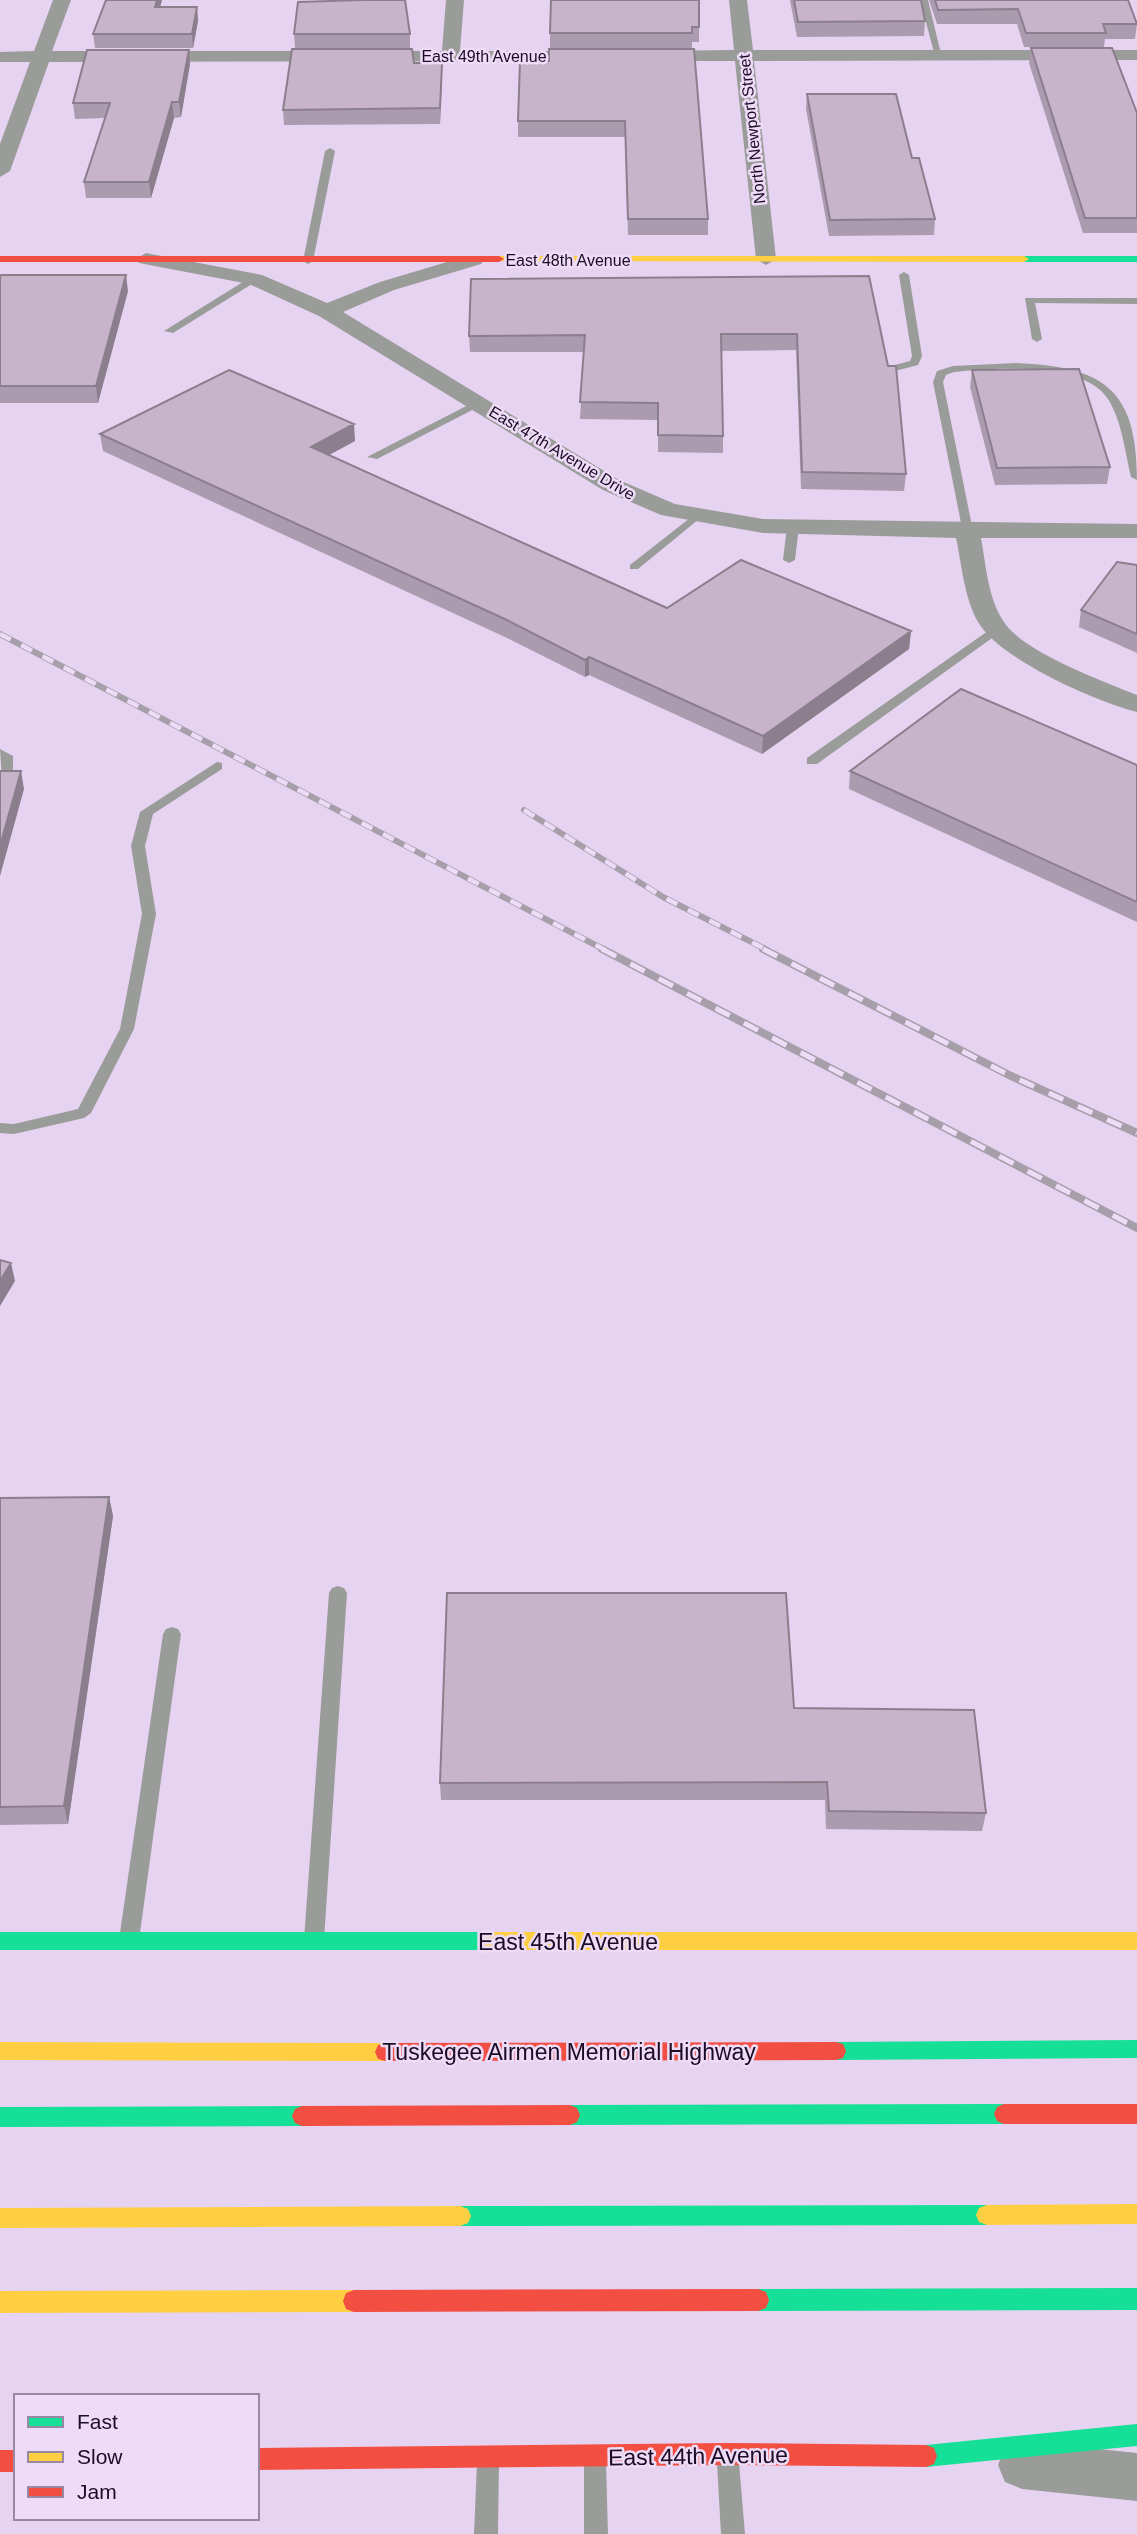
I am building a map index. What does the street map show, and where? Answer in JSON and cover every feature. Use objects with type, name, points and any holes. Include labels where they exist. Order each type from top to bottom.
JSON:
[{"type":"main road","name":"East 48th Avenue","points":[[0,259],[1137,259]]},
{"type":"main road","name":"East 45th Avenue","points":[[0,1941],[1137,1941]]},
{"type":"main road","name":"Tuskegee Airmen Memorial Highway","points":[[0,2051],[634,2053],[1137,2049]]},
{"type":"main road","points":[[0,2117],[1137,2115]]},
{"type":"main road","points":[[0,2218],[1137,2214]]},
{"type":"main road","points":[[0,2302],[1137,2299]]},
{"type":"main road","points":[[926,2456],[1137,2435]]},
{"type":"main road","name":"East 44th Avenue","points":[[259,2459],[728,2454],[926,2456]]},
{"type":"street","points":[[0,171],[62,0]]},
{"type":"street","points":[[451,56],[455,0]]},
{"type":"street","name":"North Newport Street","points":[[738,0],[766,259]]},
{"type":"street","name":"East 49th Avenue","points":[[0,57],[1137,55]]},
{"type":"street","name":"East 47th Avenue Drive","points":[[146,259],[255,279],[327,311],[611,485],[643,501],[695,517],[793,527],[1137,531]]},
{"type":"street","points":[[327,311],[422,274],[474,260]]},
{"type":"street","points":[[967,531],[979,583],[995,629],[1039,659],[1137,704]]},
{"type":"street","name":"East 44th Avenue","points":[[926,2456],[1137,2477]]},
{"type":"lane","points":[[924,0],[939,56]]},
{"type":"lane","points":[[308,261],[330,151]]},
{"type":"lane","points":[[891,369],[914,363],[917,356],[904,275]]},
{"type":"lane","points":[[169,331],[255,279]]},
{"type":"lane","points":[[1037,340],[1029,300],[1137,301]]},
{"type":"lane","points":[[967,531],[938,382],[941,373],[953,369],[1068,369],[1101,384],[1114,398],[1137,477]]},
{"type":"lane","points":[[373,457],[478,403]]},
{"type":"lane","points":[[634,567],[695,517]]},
{"type":"lane","points":[[789,560],[793,527]]},
{"type":"lane","points":[[812,761],[995,629]]},
{"type":"lane","points":[[0,753],[7,756],[8,779]]},
{"type":"lane","points":[[0,1128],[14,1129],[84,1113],[127,1029],[149,914],[138,846],[147,811],[217,766]]},
{"type":"lane","points":[[314,1943],[338,1593]]},
{"type":"lane","points":[[128,1942],[172,1633]]},
{"type":"lane","points":[[728,2454],[733,2534]]},
{"type":"lane","points":[[595,2457],[596,2534]]},
{"type":"lane","points":[[486,2534],[488,2458]]},
{"type":"building","points":[[106,0],[157,0],[155,7],[197,7],[192,34],[93,34]]},
{"type":"building","points":[[405,0],[410,34],[294,34],[298,2]]},
{"type":"building","points":[[551,0],[699,0],[699,27],[692,27],[692,33],[550,33]]},
{"type":"building","points":[[794,0],[921,0],[925,21],[798,22]]},
{"type":"building","points":[[935,0],[1128,0],[1137,24],[1103,24],[1106,33],[1026,33],[1018,9],[938,10]]},
{"type":"building","points":[[1031,48],[1112,48],[1137,113],[1137,218],[1085,218]]},
{"type":"building","points":[[292,49],[412,49],[414,63],[442,63],[440,108],[283,110]]},
{"type":"building","points":[[549,49],[694,49],[708,219],[628,219],[625,121],[518,121],[520,61],[549,61]]},
{"type":"building","points":[[87,50],[189,50],[179,102],[172,102],[149,182],[84,182],[110,103],[73,103]]},
{"type":"building","points":[[807,94],[896,94],[912,158],[919,158],[935,219],[830,220]]},
{"type":"building","points":[[1,275],[126,275],[96,386],[0,386]]},
{"type":"building","points":[[869,276],[888,366],[896,366],[906,474],[802,472],[797,334],[721,334],[723,436],[658,435],[658,403],[580,402],[585,335],[469,336],[471,279]]},
{"type":"building","points":[[1079,369],[1110,467],[997,468],[972,370]]},
{"type":"building","points":[[229,370],[354,424],[311,447],[667,608],[741,560],[911,631],[763,736],[589,657],[585,660],[507,620],[100,434]]},
{"type":"building","points":[[1117,562],[1137,565],[1137,634],[1081,610]]},
{"type":"building","points":[[961,689],[1137,765],[1137,902],[850,771]]},
{"type":"building","points":[[0,771],[21,771],[0,846]]},
{"type":"building","points":[[0,1260],[11,1263],[0,1281]]},
{"type":"building","points":[[109,1497],[64,1806],[0,1807],[0,1498]]},
{"type":"building","points":[[447,1593],[786,1593],[794,1708],[974,1710],[986,1813],[829,1811],[827,1782],[440,1783]]},
{"type":"railway","points":[[0,634],[605,950]]},
{"type":"railway","points":[[524,810],[663,897],[767,950]]},
{"type":"railway","points":[[602,949],[1137,1228]]},
{"type":"railway","points":[[763,949],[1011,1076],[1137,1133]]},
{"type":"traffic: fast","points":[[1024,259],[1137,259]]},
{"type":"traffic: fast","points":[[0,1941],[492,1941]]},
{"type":"traffic: fast","points":[[836,2051],[1137,2049]]},
{"type":"traffic: fast","points":[[570,2115],[1004,2114]]},
{"type":"traffic: fast","points":[[0,2117],[302,2116]]},
{"type":"traffic: fast","points":[[460,2216],[987,2215]]},
{"type":"traffic: fast","points":[[758,2300],[1137,2299]]},
{"type":"traffic: fast","points":[[926,2456],[1137,2435]]},
{"type":"traffic: slow","points":[[499,259],[1024,259]]},
{"type":"traffic: slow","points":[[492,1941],[1137,1941]]},
{"type":"traffic: slow","points":[[0,2051],[385,2052]]},
{"type":"traffic: slow","points":[[987,2215],[1137,2214]]},
{"type":"traffic: slow","points":[[0,2218],[460,2216]]},
{"type":"traffic: slow","points":[[0,2302],[354,2301]]},
{"type":"traffic: jam","points":[[0,259],[499,259]]},
{"type":"traffic: jam","points":[[385,2052],[836,2051]]},
{"type":"traffic: jam","points":[[1004,2114],[1137,2114]]},
{"type":"traffic: jam","points":[[302,2116],[570,2115]]},
{"type":"traffic: jam","points":[[354,2301],[758,2300]]},
{"type":"traffic: jam","points":[[259,2459],[728,2454],[926,2456]]},
{"type":"traffic: jam","points":[[0,2461],[14,2461]]}]
